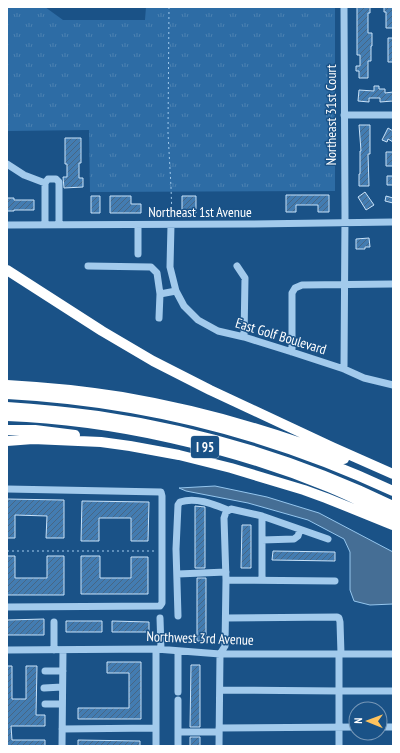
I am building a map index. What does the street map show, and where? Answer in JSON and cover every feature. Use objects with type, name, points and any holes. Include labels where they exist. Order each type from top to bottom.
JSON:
[{"type":"highway","points":[[7,270],[116,340],[153,361],[303,434],[393,474]]},
{"type":"highway","name":"I 95","points":[[7,385],[57,388],[122,397],[198,412],[292,440],[348,461],[393,481]]},
{"type":"highway","points":[[7,394],[62,398],[122,406],[166,414],[216,426],[280,445],[310,456],[393,491]]},
{"type":"highway","points":[[7,407],[57,411],[146,424],[209,439],[271,457],[302,468],[332,479],[393,506]]},
{"type":"highway","name":"I 95","points":[[7,416],[49,419],[106,426],[157,435],[207,447],[269,465],[322,484],[393,517]]},
{"type":"highway","points":[[7,430],[35,430],[111,440],[119,444]]},
{"type":"highway","points":[[7,441],[33,439],[119,444],[179,455],[231,468],[326,498],[393,525]]},
{"type":"street","name":"Northeast 31st Court","points":[[344,7],[344,370]]},
{"type":"street","points":[[344,115],[393,115]]},
{"type":"street","points":[[7,164],[24,175],[45,184]]},
{"type":"street","points":[[45,225],[45,184],[48,179],[56,179],[59,182],[59,225]]},
{"type":"street","name":"Northeast 1st Avenue","points":[[7,225],[171,225],[393,222]]},
{"type":"street","points":[[138,225],[138,254]]},
{"type":"street","name":"East Golf Boulevard","points":[[171,225],[170,267],[176,291],[184,306],[198,320],[218,331],[244,337],[292,352],[364,378],[393,385]]},
{"type":"street","points":[[88,266],[152,267],[158,273],[160,294],[159,318]]},
{"type":"street","points":[[237,266],[245,278],[244,337]]},
{"type":"street","points":[[292,352],[292,293],[295,288],[302,285],[393,284]]},
{"type":"street","points":[[160,294],[176,291]]},
{"type":"street","points":[[7,489],[161,492],[162,496],[162,603],[160,606],[7,607]]},
{"type":"street","points":[[178,616],[178,574],[176,549],[177,508],[180,502],[191,500],[208,502],[228,510],[231,509],[262,516],[328,539]]},
{"type":"street","points":[[219,746],[220,654],[225,646],[226,618],[224,518],[228,510]]},
{"type":"street","points":[[262,516],[262,580]]},
{"type":"street","points":[[262,540],[294,540],[298,536],[300,530]]},
{"type":"street","points":[[178,574],[226,572]]},
{"type":"street","points":[[226,580],[335,581]]},
{"type":"street","points":[[156,746],[160,618]]},
{"type":"street","points":[[226,618],[339,618],[339,746]]},
{"type":"street","points":[[54,622],[54,650]]},
{"type":"street","name":"Northwest 3rd Avenue","points":[[7,650],[158,649],[220,654],[393,654]]},
{"type":"street","points":[[62,746],[63,650]]},
{"type":"street","points":[[178,651],[178,746]]},
{"type":"street","points":[[45,671],[63,671]]},
{"type":"street","points":[[44,688],[62,687]]},
{"type":"street","points":[[220,690],[393,691]]},
{"type":"street","points":[[45,704],[62,704]]},
{"type":"street","points":[[178,732],[348,727]]},
{"type":"street","points":[[62,729],[156,728]]},
{"type":"path","points":[[169,7],[168,133],[171,187],[171,225]]},
{"type":"path","points":[[7,551],[162,551]]},
{"type":"green space","points":[[7,7],[45,7],[63,20],[145,20],[146,7],[335,7],[335,191],[90,192],[89,130],[7,131]]},
{"type":"shaded area","points":[[215,486],[267,497],[319,513],[393,552],[393,604],[370,605],[354,601],[350,590],[350,552],[344,539],[308,520],[248,503],[186,491],[179,488]]},
{"type":"building","points":[[357,7],[370,7],[370,13],[368,13],[368,33],[372,33],[372,46],[371,61],[368,61],[368,78],[359,78],[359,71],[356,71],[356,66],[360,66],[360,55],[357,55]]},
{"type":"building","points":[[384,7],[393,7],[393,28],[386,28],[386,12],[384,12]]},
{"type":"building","points":[[388,38],[393,38],[393,62],[388,62]]},
{"type":"building","points":[[374,86],[379,86],[379,89],[385,89],[385,93],[393,92],[393,101],[380,102],[380,98],[369,98],[369,102],[358,101],[359,90],[374,91]]},
{"type":"building","points":[[359,125],[370,125],[370,154],[368,154],[369,186],[359,186],[361,151]]},
{"type":"building","points":[[388,128],[393,131],[393,142],[388,139],[387,142],[382,140]]},
{"type":"building","points":[[65,138],[81,138],[81,163],[79,163],[79,178],[83,178],[83,187],[64,188],[63,177],[67,177],[67,164],[65,164]]},
{"type":"building","points":[[386,152],[393,152],[393,166],[386,166]]},
{"type":"building","points":[[387,176],[393,176],[393,185],[387,185]]},
{"type":"building","points":[[365,192],[374,205],[366,210],[358,197]]},
{"type":"building","points":[[286,195],[329,195],[329,212],[318,212],[318,205],[296,205],[296,212],[286,212]]},
{"type":"building","points":[[91,196],[100,196],[100,213],[91,213]]},
{"type":"building","points":[[110,196],[131,196],[131,204],[141,204],[141,213],[110,213]]},
{"type":"building","points":[[182,196],[196,196],[196,213],[182,213]]},
{"type":"building","points":[[386,196],[393,198],[393,203],[385,201]]},
{"type":"building","points":[[7,198],[14,198],[14,200],[34,200],[34,210],[7,211]]},
{"type":"building","points":[[369,238],[370,247],[365,247],[365,249],[356,249],[356,239]]},
{"type":"building","points":[[7,499],[64,500],[64,538],[46,538],[47,516],[15,515],[15,538],[7,538]]},
{"type":"building","points":[[82,501],[149,502],[148,541],[131,541],[131,518],[99,518],[99,541],[81,541]]},
{"type":"building","points":[[195,506],[205,507],[205,568],[195,568]]},
{"type":"building","points":[[242,525],[251,525],[251,568],[241,568]]},
{"type":"building","points":[[273,551],[335,552],[335,561],[272,560]]},
{"type":"building","points":[[7,556],[15,556],[15,578],[47,578],[47,556],[64,556],[64,595],[7,595]]},
{"type":"building","points":[[81,556],[100,556],[100,578],[131,578],[131,557],[148,557],[148,594],[81,594]]},
{"type":"building","points":[[197,578],[206,578],[206,641],[197,641]]},
{"type":"building","points":[[44,619],[44,635],[7,635],[7,620]]},
{"type":"building","points":[[66,621],[102,621],[102,632],[66,632]]},
{"type":"building","points":[[112,621],[149,622],[149,632],[112,632]]},
{"type":"building","points":[[107,662],[141,662],[141,719],[78,719],[78,708],[129,708],[129,673],[107,673]]},
{"type":"building","points":[[191,665],[200,665],[200,727],[190,727]]},
{"type":"building","points":[[7,666],[12,666],[12,699],[26,699],[26,666],[37,666],[36,715],[45,715],[45,726],[11,726],[12,740],[45,740],[45,746],[7,746]]},
{"type":"building","points":[[190,737],[200,737],[200,746],[190,746]]},
{"type":"building","points":[[78,740],[140,741],[140,746],[78,746]]}]
